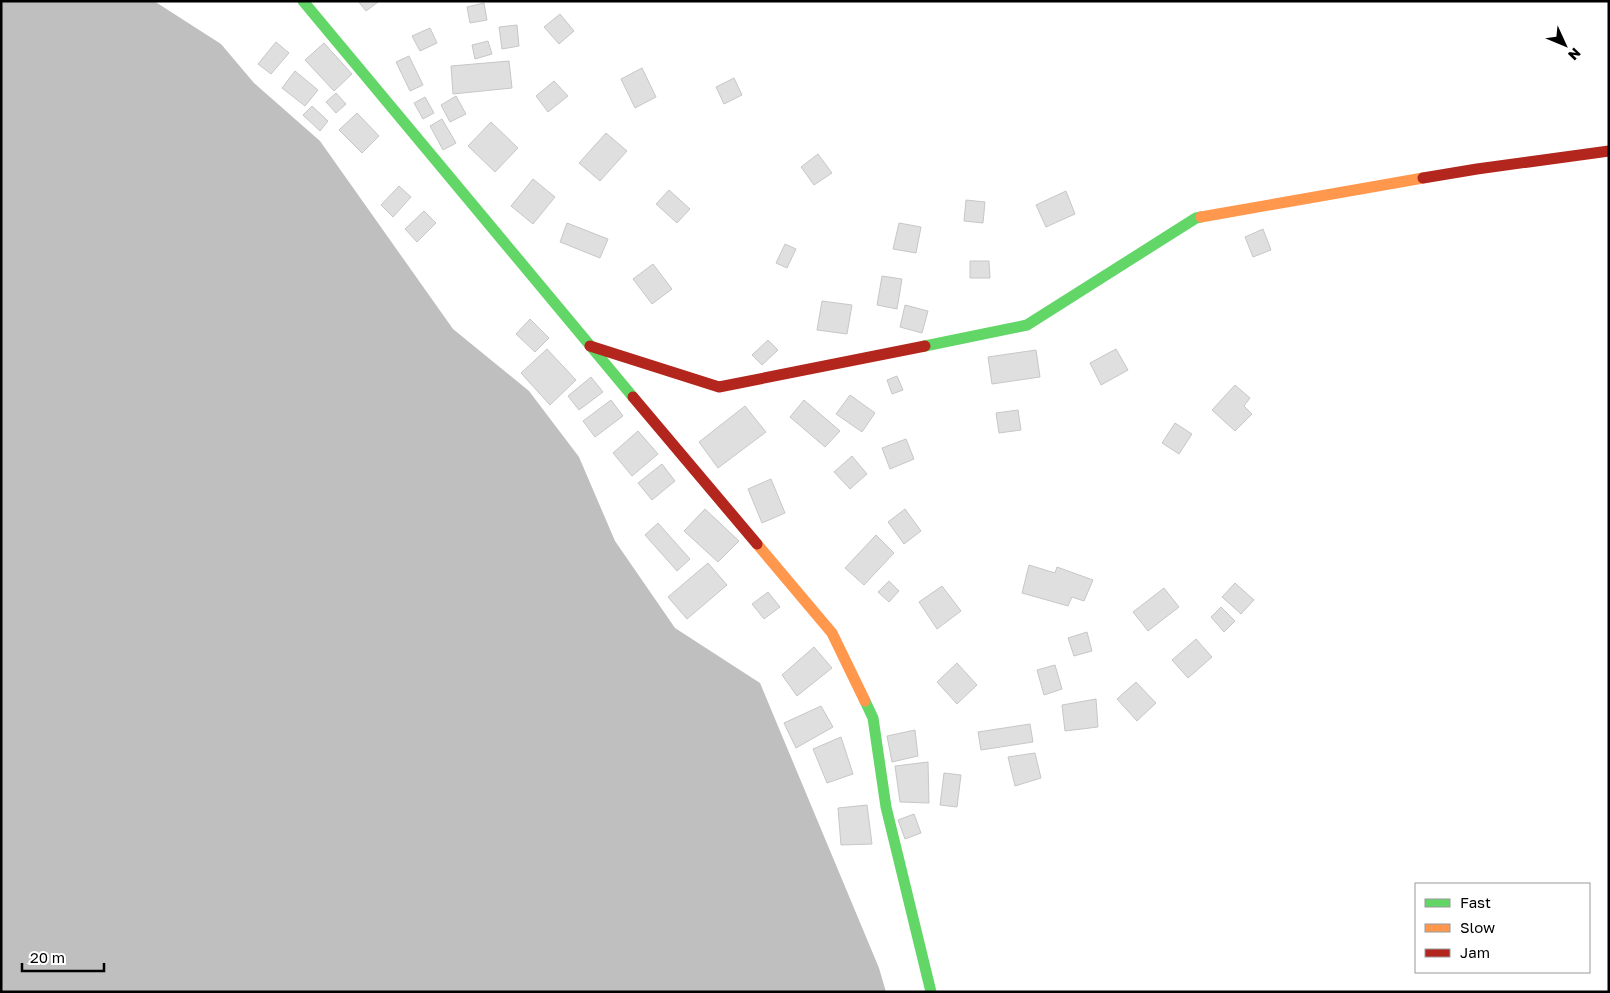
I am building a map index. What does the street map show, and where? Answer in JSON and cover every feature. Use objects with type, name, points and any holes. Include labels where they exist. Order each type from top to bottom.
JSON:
[{"type":"street","points":[[303,1],[832,633],[873,718],[886,807],[931,992]]},
{"type":"street","points":[[590,346],[719,388],[1027,325],[1196,218],[1477,169],[1609,151]]},
{"type":"shaded area","points":[[1,1],[154,1],[221,44],[254,83],[320,141],[453,329],[529,391],[579,457],[615,541],[675,628],[760,683],[879,968],[886,992],[1,992]]},
{"type":"building","points":[[358,1],[377,1],[378,2],[366,11]]},
{"type":"building","points":[[484,3],[487,20],[470,23],[467,7]]},
{"type":"building","points":[[560,14],[574,31],[559,44],[544,27]]},
{"type":"building","points":[[517,25],[519,46],[502,49],[499,27]]},
{"type":"building","points":[[430,28],[437,43],[420,51],[412,36]]},
{"type":"building","points":[[488,41],[492,54],[475,59],[472,45]]},
{"type":"building","points":[[276,42],[289,53],[271,74],[258,64]]},
{"type":"building","points":[[324,43],[352,74],[334,91],[305,60]]},
{"type":"building","points":[[409,56],[423,85],[410,91],[396,62]]},
{"type":"building","points":[[509,61],[512,88],[453,94],[451,66]]},
{"type":"building","points":[[642,68],[656,97],[635,108],[621,79]]},
{"type":"building","points":[[295,71],[318,90],[305,106],[282,88]]},
{"type":"building","points":[[734,78],[742,95],[724,104],[716,87]]},
{"type":"building","points":[[554,81],[568,96],[548,112],[536,96]]},
{"type":"building","points":[[336,93],[346,104],[336,113],[326,102]]},
{"type":"building","points":[[456,96],[466,114],[450,122],[441,105]]},
{"type":"building","points":[[425,97],[434,113],[423,119],[414,103]]},
{"type":"building","points":[[312,106],[328,121],[320,131],[303,115]]},
{"type":"building","points":[[357,113],[379,136],[362,153],[339,130]]},
{"type":"building","points":[[442,119],[456,143],[443,150],[430,126]]},
{"type":"building","points":[[491,122],[518,148],[495,172],[468,146]]},
{"type":"building","points":[[606,133],[627,151],[600,181],[579,163]]},
{"type":"building","points":[[818,154],[832,173],[814,185],[801,167]]},
{"type":"building","points":[[533,179],[555,197],[533,224],[511,206]]},
{"type":"building","points":[[399,186],[411,197],[393,217],[381,205]]},
{"type":"building","points":[[669,190],[690,209],[677,223],[656,204]]},
{"type":"building","points":[[1066,191],[1075,214],[1046,227],[1036,205]]},
{"type":"building","points":[[966,200],[985,202],[983,223],[964,221]]},
{"type":"building","points":[[424,211],[436,223],[417,242],[405,229]]},
{"type":"building","points":[[567,223],[608,239],[600,258],[560,242]]},
{"type":"building","points":[[899,223],[921,227],[916,253],[893,249]]},
{"type":"building","points":[[1263,229],[1271,250],[1253,257],[1245,237]]},
{"type":"building","points":[[785,244],[796,249],[787,268],[776,263]]},
{"type":"building","points":[[970,261],[989,261],[990,278],[970,278]]},
{"type":"building","points":[[653,264],[672,289],[652,304],[633,279]]},
{"type":"building","points":[[882,276],[902,279],[897,309],[877,305]]},
{"type":"building","points":[[822,301],[852,305],[847,334],[817,330]]},
{"type":"building","points":[[905,305],[928,311],[922,333],[900,327]]},
{"type":"building","points":[[530,319],[549,338],[535,352],[516,334]]},
{"type":"building","points":[[768,340],[778,350],[762,365],[752,355]]},
{"type":"building","points":[[547,349],[576,380],[550,405],[521,373]]},
{"type":"building","points":[[1116,349],[1128,370],[1101,385],[1090,363]]},
{"type":"building","points":[[1036,350],[1040,377],[992,384],[988,357]]},
{"type":"building","points":[[897,376],[903,390],[892,394],[887,380]]},
{"type":"building","points":[[591,377],[603,392],[579,410],[568,396]]},
{"type":"building","points":[[1235,385],[1250,398],[1244,406],[1252,414],[1235,431],[1212,410]]},
{"type":"building","points":[[850,395],[875,413],[862,432],[836,414]]},
{"type":"building","points":[[611,400],[623,416],[595,437],[583,421]]},
{"type":"building","points":[[804,400],[840,431],[825,447],[790,417]]},
{"type":"building","points":[[745,406],[766,432],[718,468],[699,442]]},
{"type":"building","points":[[1018,410],[1021,430],[999,433],[996,413]]},
{"type":"building","points":[[1175,423],[1192,434],[1179,454],[1162,443]]},
{"type":"building","points":[[638,431],[658,454],[632,476],[613,453]]},
{"type":"building","points":[[906,439],[914,459],[890,469],[882,448]]},
{"type":"building","points":[[852,456],[867,474],[850,489],[834,472]]},
{"type":"building","points":[[662,464],[675,481],[652,500],[638,483]]},
{"type":"building","points":[[771,479],[785,513],[762,523],[748,489]]},
{"type":"building","points":[[705,509],[739,541],[718,562],[684,531]]},
{"type":"building","points":[[905,509],[921,531],[904,544],[888,522]]},
{"type":"building","points":[[658,523],[690,559],[677,571],[645,535]]},
{"type":"building","points":[[876,535],[894,553],[864,585],[845,568]]},
{"type":"building","points":[[708,563],[727,585],[687,619],[668,597]]},
{"type":"building","points":[[1029,565],[1055,573],[1057,567],[1093,580],[1084,601],[1072,597],[1068,606],[1022,593]]},
{"type":"building","points":[[889,581],[899,591],[889,602],[878,592]]},
{"type":"building","points":[[1235,583],[1254,600],[1241,614],[1222,597]]},
{"type":"building","points":[[942,586],[961,611],[937,629],[919,602]]},
{"type":"building","points":[[1164,588],[1179,607],[1148,631],[1133,612]]},
{"type":"building","points":[[768,592],[780,607],[764,619],[752,604]]},
{"type":"building","points":[[1221,607],[1235,621],[1224,632],[1211,617]]},
{"type":"building","points":[[1087,632],[1092,651],[1074,656],[1068,638]]},
{"type":"building","points":[[1196,639],[1212,657],[1188,678],[1172,660]]},
{"type":"building","points":[[814,647],[832,668],[797,696],[782,675]]},
{"type":"building","points":[[957,663],[977,685],[957,704],[937,682]]},
{"type":"building","points":[[1055,665],[1062,689],[1044,695],[1037,670]]},
{"type":"building","points":[[1136,682],[1156,703],[1137,721],[1117,699]]},
{"type":"building","points":[[1096,699],[1098,727],[1065,731],[1062,705]]},
{"type":"building","points":[[821,706],[833,727],[796,748],[784,723]]},
{"type":"building","points":[[1030,724],[1033,742],[981,750],[978,732]]},
{"type":"building","points":[[915,730],[918,756],[892,762],[887,736]]},
{"type":"building","points":[[841,737],[853,774],[827,783],[813,749]]},
{"type":"building","points":[[1035,753],[1041,778],[1015,786],[1008,757]]},
{"type":"building","points":[[928,762],[929,803],[900,802],[895,766]]},
{"type":"building","points":[[944,773],[961,775],[957,807],[940,805]]},
{"type":"building","points":[[867,805],[872,844],[841,845],[838,808]]},
{"type":"building","points":[[914,814],[921,833],[905,839],[898,820]]},
{"type":"traffic: fast","points":[[303,1],[633,397]]},
{"type":"traffic: fast","points":[[925,346],[1027,325],[1196,218],[1201,217]]},
{"type":"traffic: fast","points":[[865,701],[873,718],[886,807],[931,992]]},
{"type":"traffic: slow","points":[[1201,217],[1423,178]]},
{"type":"traffic: slow","points":[[757,544],[832,633],[865,701]]},
{"type":"traffic: jam","points":[[1423,178],[1609,151]]},
{"type":"traffic: jam","points":[[590,346],[719,387],[925,346]]},
{"type":"traffic: jam","points":[[633,397],[757,544]]}]
